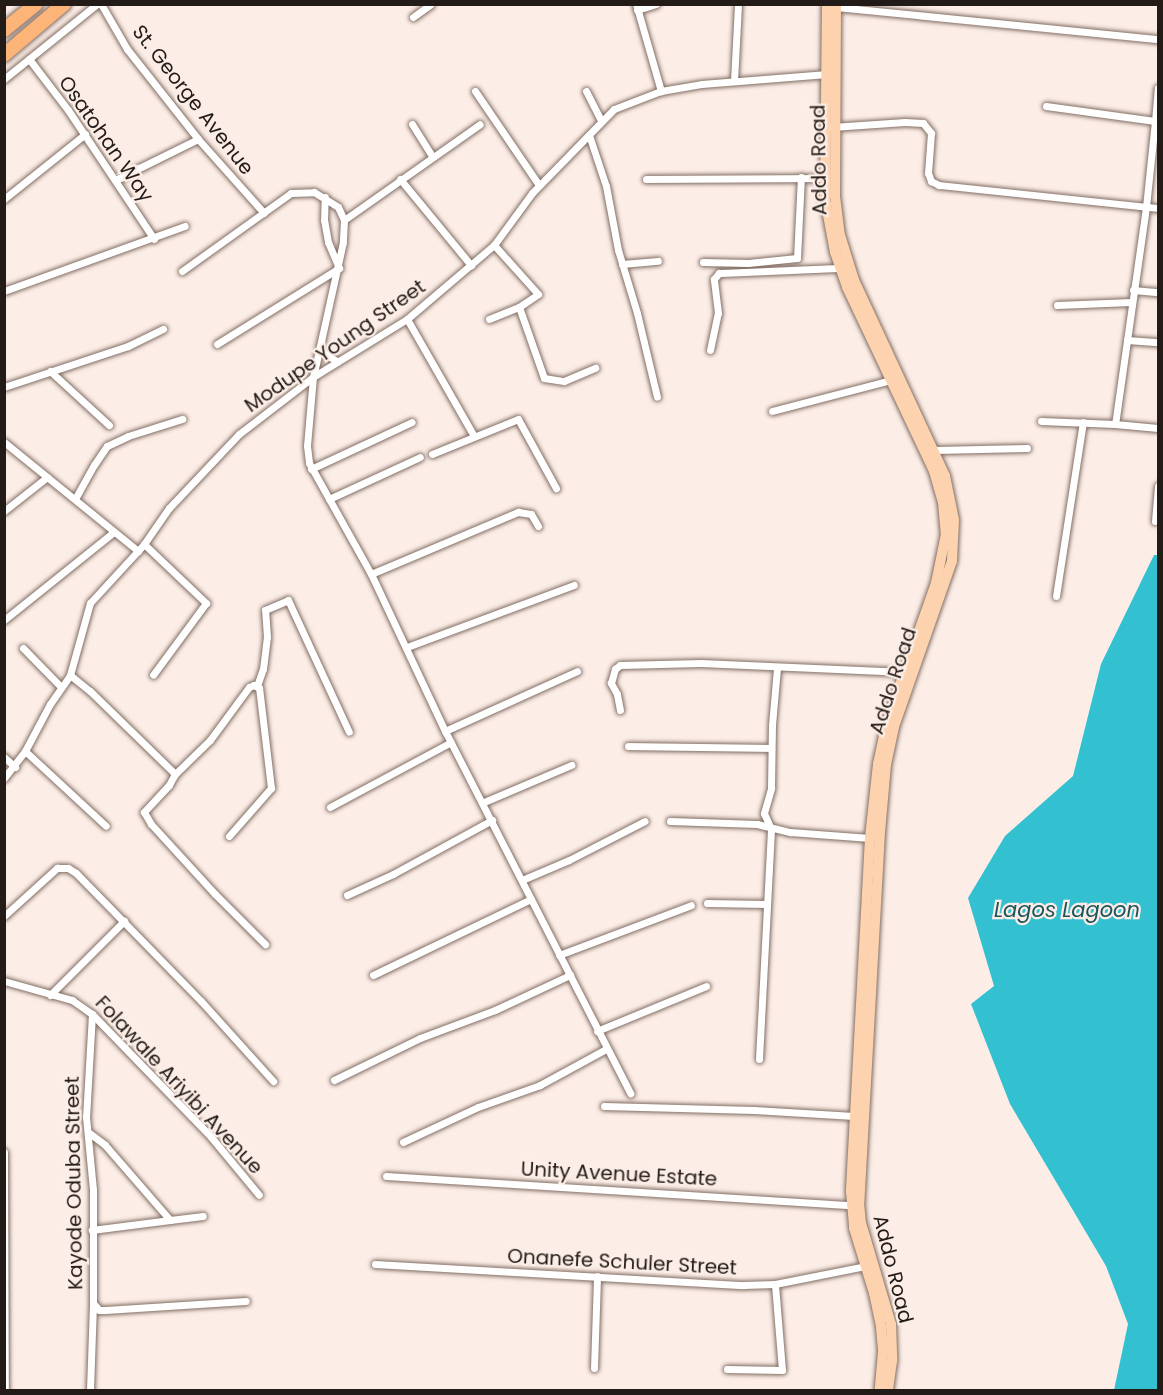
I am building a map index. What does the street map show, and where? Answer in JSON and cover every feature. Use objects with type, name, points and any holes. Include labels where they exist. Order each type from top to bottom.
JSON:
[{"type":"highway","points":[[4,30],[36,4]]},
{"type":"highway","points":[[4,55],[64,4]]},
{"type":"main road","name":"Addo Road","points":[[833,5],[826,74],[836,206],[848,266],[934,450],[945,476],[953,509],[953,552],[947,578],[894,727],[886,764],[859,1166],[861,1223],[891,1323],[892,1349],[888,1390]]},
{"type":"main road","name":"Addo Road","points":[[833,5],[831,127],[826,178],[828,215],[840,268],[934,471],[943,502],[946,534],[936,583],[881,746],[870,838],[851,1205],[854,1228],[881,1327],[883,1352],[880,1390]]},
{"type":"street","points":[[4,79],[99,4]]},
{"type":"street","name":"St. George Avenue","points":[[99,4],[127,49],[198,140],[264,213]]},
{"type":"street","points":[[412,17],[431,4]]},
{"type":"street","points":[[656,4],[636,8],[661,91]]},
{"type":"street","points":[[734,81],[738,4]]},
{"type":"street","points":[[833,5],[1158,39]]},
{"type":"street","name":"Osatohan Way","points":[[29,59],[117,179],[154,239]]},
{"type":"street","name":"Modupe Young Street","points":[[4,778],[26,751],[70,675],[90,603],[144,544],[169,508],[231,441],[313,377],[408,319],[494,245],[539,185],[601,120],[614,109],[661,91],[734,81],[826,74]]},
{"type":"street","points":[[1115,424],[1146,207],[1158,88]]},
{"type":"street","points":[[475,91],[539,185]]},
{"type":"street","points":[[586,91],[601,120]]},
{"type":"street","points":[[1046,106],[1155,121]]},
{"type":"street","points":[[831,127],[904,122],[923,123],[930,133],[928,172],[931,181],[939,185],[1158,208]]},
{"type":"street","points":[[412,124],[432,156]]},
{"type":"street","points":[[344,220],[480,124]]},
{"type":"street","points":[[4,199],[85,134]]},
{"type":"street","points":[[589,135],[606,186],[611,219],[657,397]]},
{"type":"street","points":[[117,179],[198,140]]},
{"type":"street","points":[[703,262],[748,263],[797,258],[801,177]]},
{"type":"street","points":[[645,179],[826,178]]},
{"type":"street","points":[[400,179],[471,265]]},
{"type":"street","points":[[182,271],[291,193],[314,192],[338,207],[344,220],[339,268],[313,377],[306,447],[311,470],[371,574],[445,731],[484,802],[597,1032],[630,1093]]},
{"type":"street","points":[[325,197],[324,220],[328,242],[339,268]]},
{"type":"street","points":[[4,291],[154,239],[185,225]]},
{"type":"street","points":[[489,319],[537,297],[537,292],[494,245]]},
{"type":"street","points":[[622,264],[658,261]]},
{"type":"street","points":[[217,344],[339,268]]},
{"type":"street","points":[[711,350],[717,313],[714,279],[719,273],[840,268]]},
{"type":"street","points":[[1133,290],[1158,292]]},
{"type":"street","points":[[1057,305],[1131,302]]},
{"type":"street","points":[[519,307],[544,378],[564,381],[595,368]]},
{"type":"street","points":[[408,319],[474,436]]},
{"type":"street","points":[[4,387],[128,346],[163,329]]},
{"type":"street","points":[[1126,340],[1158,342]]},
{"type":"street","points":[[319,350],[338,362]]},
{"type":"street","points":[[50,372],[109,425]]},
{"type":"street","points":[[772,411],[891,380]]},
{"type":"street","points":[[75,500],[107,446],[128,436],[182,419]]},
{"type":"street","points":[[432,454],[518,419],[556,488]]},
{"type":"street","points":[[1041,421],[1158,428]]},
{"type":"street","points":[[311,470],[412,422]]},
{"type":"street","points":[[1056,596],[1083,422]]},
{"type":"street","points":[[4,442],[138,551]]},
{"type":"street","points":[[934,450],[1027,448]]},
{"type":"street","points":[[329,500],[420,458]]},
{"type":"street","points":[[4,511],[47,477]]},
{"type":"street","points":[[1155,521],[1158,486]]},
{"type":"street","points":[[371,574],[518,512],[531,514],[538,526]]},
{"type":"street","points":[[4,620],[114,532]]},
{"type":"street","points":[[144,544],[206,603],[153,675]]},
{"type":"street","points":[[406,647],[574,585]]},
{"type":"street","points":[[229,836],[271,788],[257,686],[263,669],[267,637],[265,610],[288,600],[349,732]]},
{"type":"street","points":[[23,648],[61,687]]},
{"type":"street","points":[[620,710],[617,694],[611,683],[617,666],[701,663],[905,672]]},
{"type":"street","points":[[759,1059],[771,829],[764,813],[771,796],[771,748],[777,668]]},
{"type":"street","points":[[445,731],[577,671]]},
{"type":"street","points":[[70,675],[90,691],[175,774]]},
{"type":"street","points":[[257,686],[249,687],[210,740],[175,774],[166,789],[146,808],[145,815],[215,894],[265,944]]},
{"type":"street","points":[[330,807],[451,742]]},
{"type":"street","points":[[628,746],[771,748]]},
{"type":"street","points":[[26,751],[106,826]]},
{"type":"street","points":[[5,757],[15,766]]},
{"type":"street","points":[[484,802],[571,765]]},
{"type":"street","points":[[347,895],[393,874],[492,820]]},
{"type":"street","points":[[522,880],[569,861],[645,821]]},
{"type":"street","points":[[670,821],[757,824],[771,829],[870,838]]},
{"type":"street","points":[[4,916],[54,871],[63,867],[76,873],[201,1001],[273,1081]]},
{"type":"street","points":[[373,975],[531,899]]},
{"type":"street","points":[[707,903],[766,904]]},
{"type":"street","points":[[559,955],[691,905]]},
{"type":"street","points":[[50,995],[124,921]]},
{"type":"street","points":[[334,1080],[420,1038],[495,1010],[570,975]]},
{"type":"street","name":"Folawale Ariyibi Avenue","points":[[4,981],[72,1000],[92,1014],[211,1137],[259,1195]]},
{"type":"street","points":[[597,1032],[706,986]]},
{"type":"street","name":"Kayode Oduba Street","points":[[92,1014],[87,1072],[92,1180],[93,1303],[99,1310],[105,1311],[246,1301]]},
{"type":"street","points":[[402,1142],[478,1107],[540,1085],[606,1049]]},
{"type":"street","points":[[604,1106],[754,1110],[854,1116]]},
{"type":"street","points":[[88,1132],[105,1145],[170,1220]]},
{"type":"street","points":[[4,1152],[5,1390]]},
{"type":"street","name":"Unity Avenue Estate","points":[[386,1176],[851,1205]]},
{"type":"street","points":[[92,1230],[203,1216]]},
{"type":"street","name":"Onanefe Schuler Street","points":[[375,1264],[743,1286],[775,1284],[866,1266]]},
{"type":"street","points":[[594,1368],[597,1276]]},
{"type":"street","points":[[727,1369],[783,1370],[775,1284]]},
{"type":"street","points":[[90,1390],[93,1303]]},
{"type":"water","name":"Lagos Lagoon","points":[[1154,555],[1158,555],[1158,1390],[1114,1390],[1128,1324],[1106,1266],[1010,1104],[971,1004],[994,986],[968,898],[1005,836],[1073,776],[1101,664]]}]
